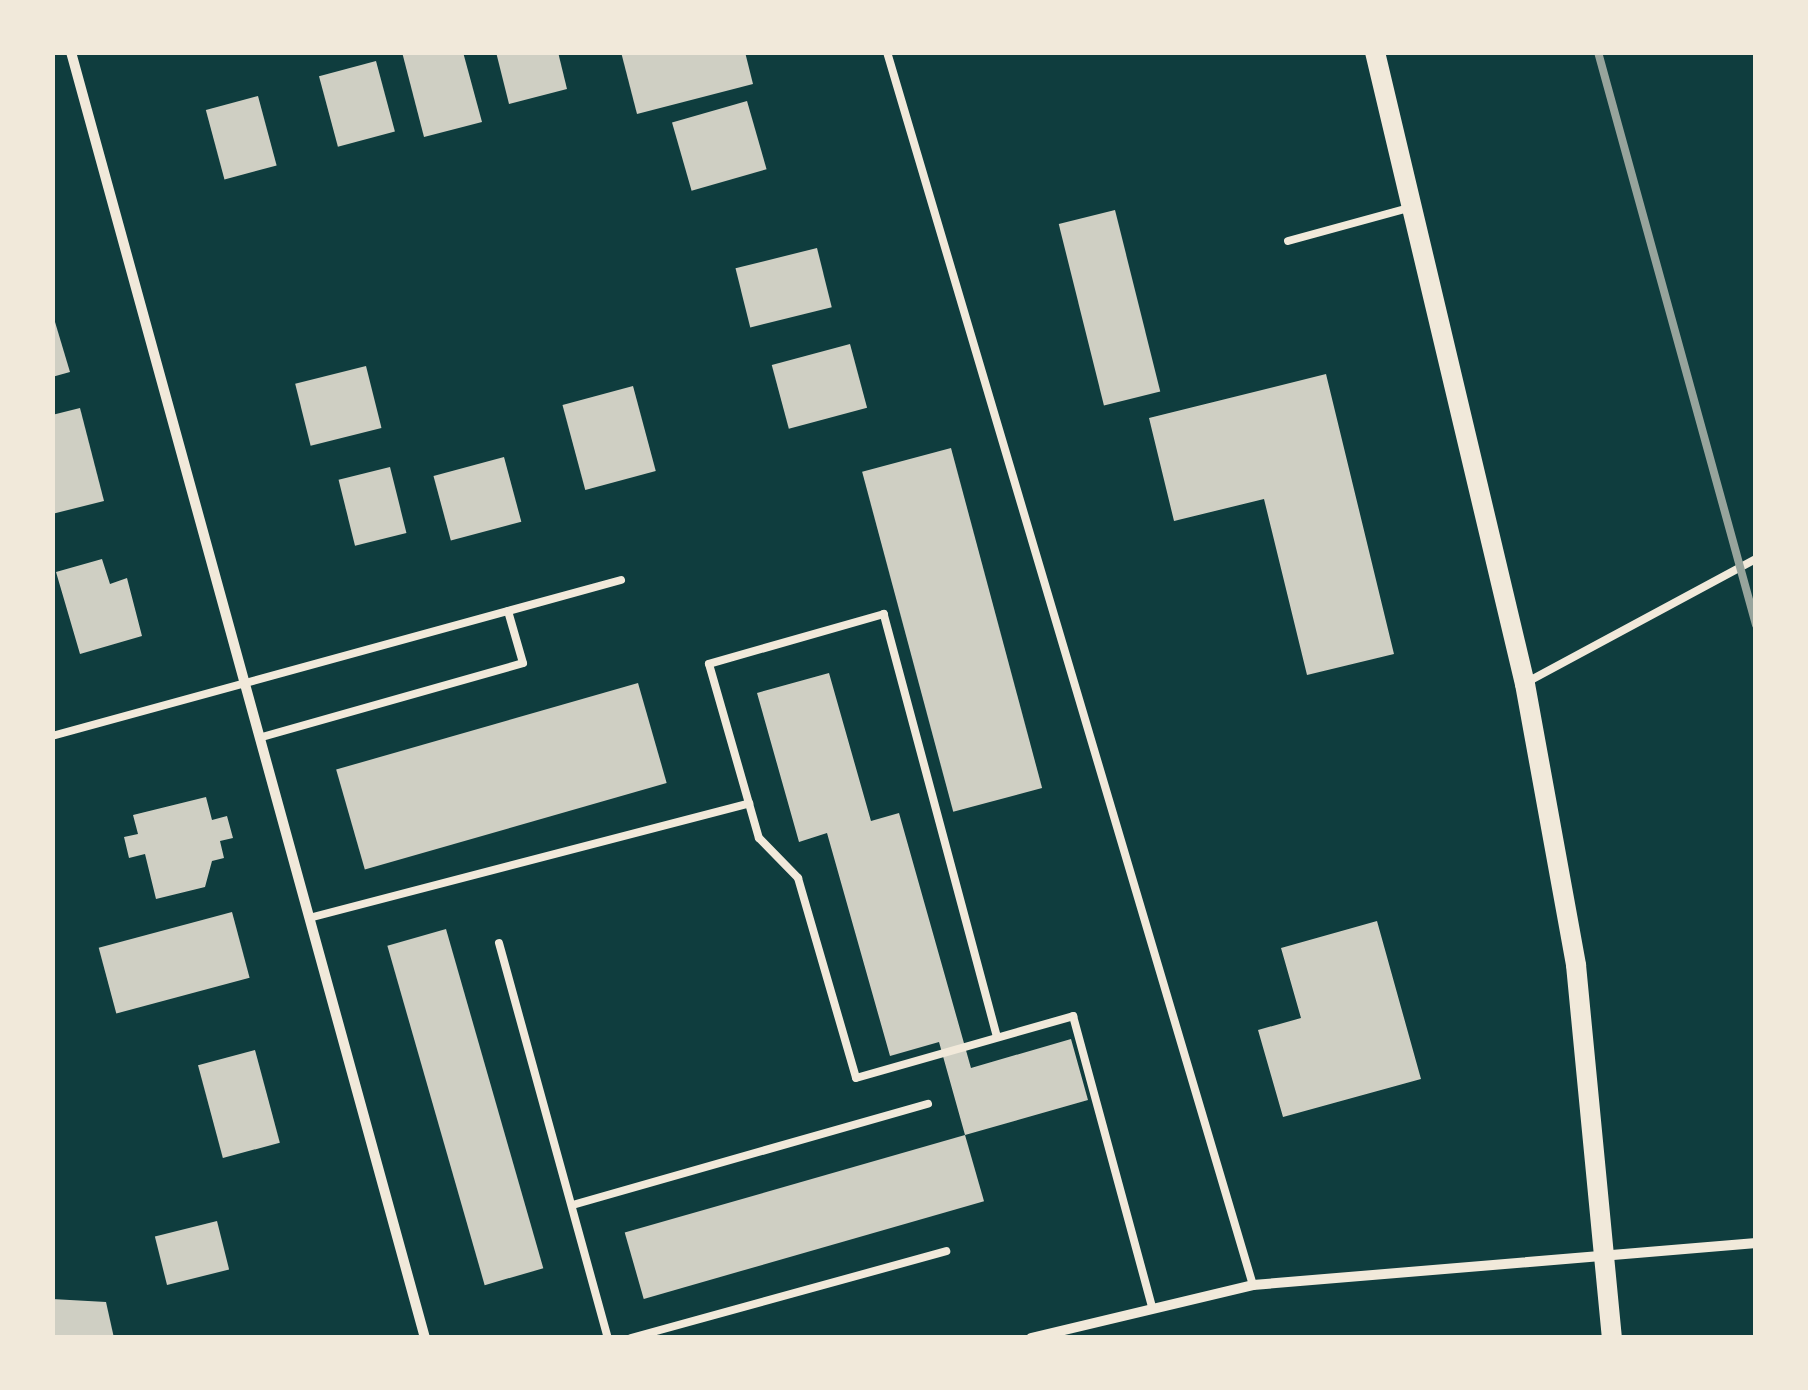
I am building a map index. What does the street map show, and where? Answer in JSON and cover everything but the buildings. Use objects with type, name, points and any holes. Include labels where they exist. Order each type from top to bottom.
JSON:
[{"type":"main road","points":[[1375,52],[1524,684],[1576,965],[1612,1338]]},
{"type":"street","points":[[71,52],[425,1338]]},
{"type":"street","points":[[1031,1338],[1152,1306],[1253,1285],[1756,1244]]},
{"type":"lane","points":[[887,52],[1253,1285]]},
{"type":"lane","points":[[1288,241],[1414,207]]},
{"type":"lane","points":[[1524,684],[1756,560]]},
{"type":"lane","points":[[52,736],[621,580]]},
{"type":"lane","points":[[262,737],[523,663],[508,611]]},
{"type":"lane","points":[[997,1037],[884,614],[710,664],[759,838],[798,878],[856,1078],[1072,1016],[1152,1306]]},
{"type":"lane","points":[[309,918],[749,803]]},
{"type":"lane","points":[[500,943],[576,1204],[608,1338]]},
{"type":"lane","points":[[576,1204],[928,1104]]},
{"type":"lane","points":[[631,1338],[946,1251]]},
{"type":"railway","points":[[1598,52],[1756,625]]}]
